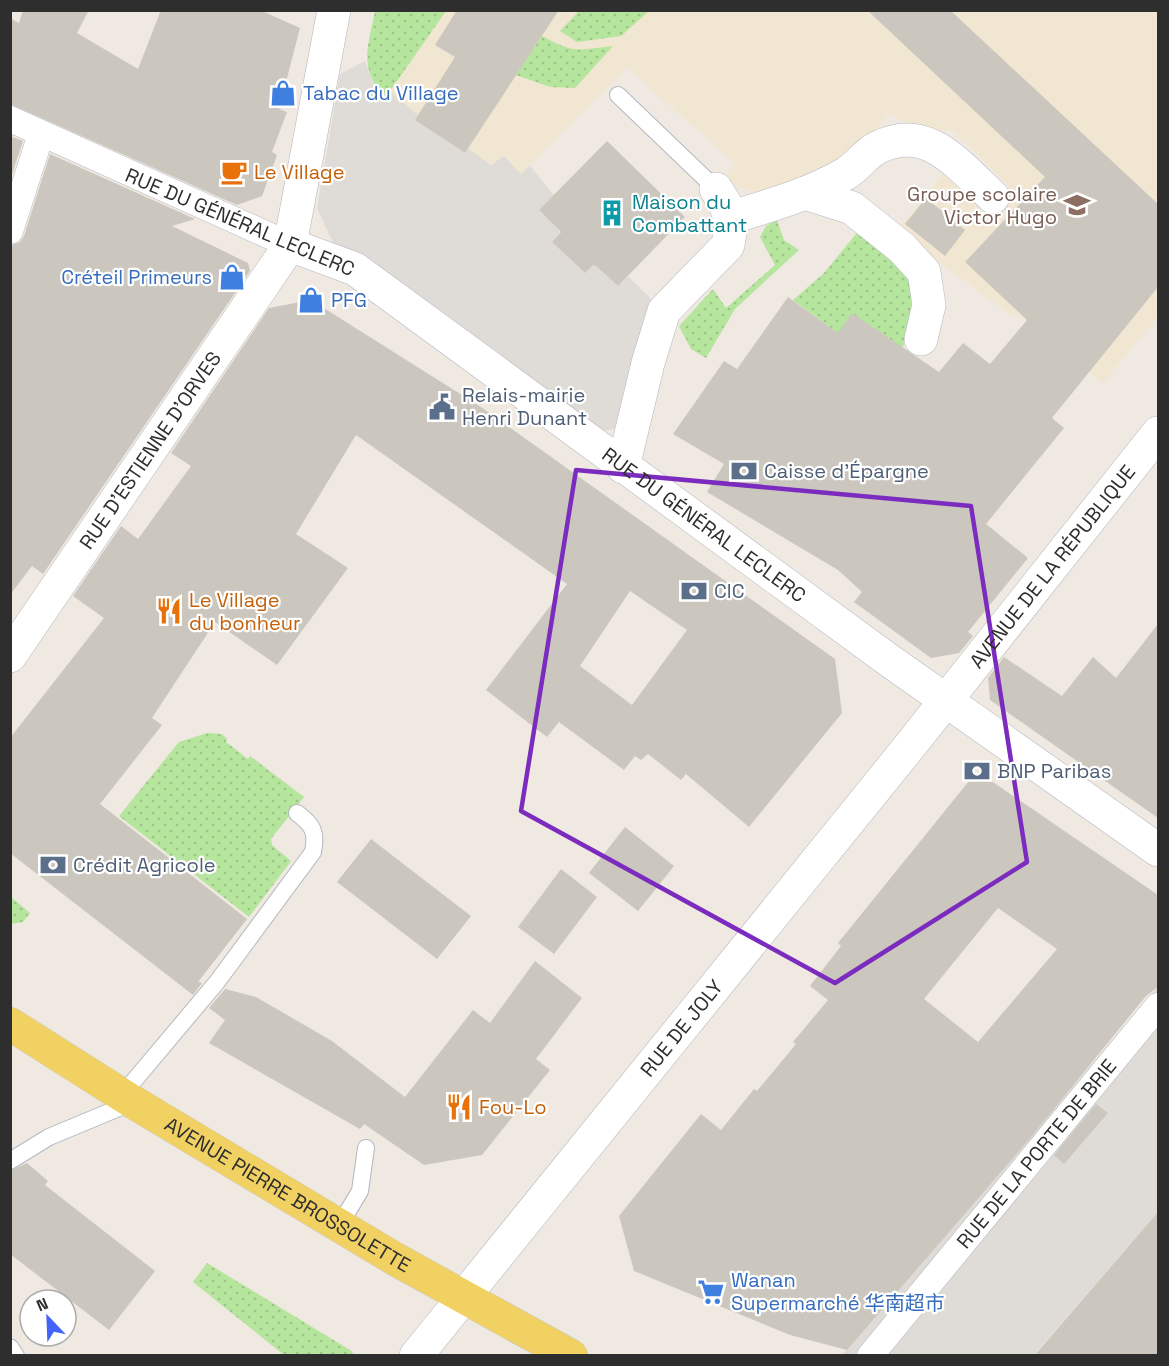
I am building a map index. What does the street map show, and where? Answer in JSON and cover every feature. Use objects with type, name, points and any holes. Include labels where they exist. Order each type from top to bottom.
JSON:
[{"type":"main road","name":"AVENUE PIERRE BROSSOLETTE","points":[[10,1024],[339,1226],[463,1298],[570,1356]]},
{"type":"street","points":[[290,245],[333,10]]},
{"type":"street","name":"RUE DU GÉNÉRAL LECLERC","points":[[10,119],[290,245],[355,269],[946,701],[1158,850]]},
{"type":"street","points":[[10,231],[41,134]]},
{"type":"street","points":[[729,218],[805,193],[847,173],[875,149],[891,142],[912,139],[940,148],[993,197]]},
{"type":"street","points":[[623,467],[648,363],[664,311],[728,245],[729,218],[726,205],[716,189]]},
{"type":"street","points":[[805,193],[852,208],[902,248],[924,272],[929,305],[921,339]]},
{"type":"street","name":"RUE D'ESTIENNE D'ORVES","points":[[10,656],[290,245]]},
{"type":"street","name":"AVENUE DE LA RÉPUBLIQUE","points":[[946,701],[1158,433]]},
{"type":"street","name":"RUE DE JOLY","points":[[416,1356],[946,701]]},
{"type":"street","name":"RUE DE LA PORTE DE BRIE","points":[[870,1356],[1158,1006]]},
{"type":"lane","points":[[618,95],[716,189]]},
{"type":"lane","points":[[10,1161],[49,1137],[128,1098],[313,852],[316,838],[313,825],[297,813]]},
{"type":"lane","points":[[339,1226],[360,1191],[366,1148]]},
{"type":"lane","points":[[10,1347],[16,1356]]},
{"type":"highlighted area","points":[[576,470],[971,506],[1027,862],[835,983],[521,811]]},
{"type":"shaded area","name":"Groupe scolaire Victor Hugo","points":[[446,11],[1158,11],[1158,316],[1103,383],[1017,314],[1013,317],[897,231],[943,174],[987,217],[1009,186],[953,131],[912,126],[889,114],[851,156],[787,188],[754,193],[723,179],[735,163],[627,68],[521,174],[491,165],[468,148],[465,153],[415,120],[418,115],[390,91]]},
{"type":"shaded area","points":[[365,61],[373,83],[382,96],[390,91],[418,115],[415,120],[465,153],[468,148],[491,165],[504,156],[521,174],[530,166],[554,195],[539,210],[559,230],[560,233],[552,242],[584,272],[593,265],[596,266],[618,286],[628,276],[654,302],[614,429],[599,431],[333,243],[317,208],[340,74]]},
{"type":"shaded area","points":[[1158,987],[1158,1212],[1034,1355],[841,1356]]},
{"type":"green space","points":[[375,11],[446,11],[390,91],[382,97],[370,74],[367,55]]},
{"type":"green space","points":[[579,11],[649,11],[621,36],[577,42],[560,31]]},
{"type":"green space","points":[[542,36],[562,46],[576,49],[613,46],[575,88],[550,87],[516,75]]},
{"type":"green space","points":[[777,220],[784,240],[799,250],[735,309],[706,358],[691,349],[679,326],[713,289],[726,308],[775,265],[760,237],[766,226]]},
{"type":"green space","points":[[860,229],[893,256],[907,275],[912,306],[903,347],[838,333],[793,300],[824,273]]},
{"type":"green space","points":[[207,733],[222,734],[227,739],[226,742],[248,759],[250,756],[304,797],[271,839],[272,845],[291,861],[249,917],[119,816],[179,742]]},
{"type":"green space","points":[[11,897],[30,913],[23,922],[11,924]]},
{"type":"green space","points":[[207,1263],[355,1355],[284,1355],[193,1282]]},
{"type":"building","points":[[23,10],[89,10],[77,33],[138,69],[161,10],[260,10],[300,28],[279,109],[287,112],[272,152],[277,155],[262,196],[237,205],[10,104],[10,18],[19,23]]},
{"type":"building","points":[[457,10],[559,10],[465,153],[415,120],[455,57],[435,45]]},
{"type":"building","points":[[867,10],[950,10],[1158,204],[1158,287],[1052,418],[1064,428],[986,524],[1028,558],[968,632],[973,636],[959,653],[931,658],[854,602],[862,592],[838,570],[707,492],[724,464],[673,434],[724,361],[737,369],[788,297],[838,333],[852,313],[939,372],[963,343],[990,364],[1027,320],[965,262],[1045,177]]},
{"type":"building","points":[[10,136],[23,141],[10,180]]},
{"type":"building","name":"Maison du Combattant","points":[[607,141],[685,217],[618,286],[596,266],[593,265],[585,273],[552,242],[561,232],[539,210]]},
{"type":"building","points":[[50,154],[195,219],[172,226],[248,263],[250,271],[43,574],[32,566],[10,595],[10,246],[20,242],[24,236]]},
{"type":"building","points":[[926,198],[965,230],[945,256],[905,224]]},
{"type":"building","points":[[311,300],[481,407],[835,659],[842,713],[749,827],[686,774],[681,780],[648,754],[641,760],[635,756],[624,770],[559,722],[547,737],[486,690],[567,584],[356,435],[296,534],[348,568],[277,665],[215,622],[152,718],[162,725],[100,804],[247,919],[198,982],[202,983],[193,995],[10,853],[10,738],[104,618],[73,596],[121,526],[138,539],[191,466],[171,453],[269,308]],"holes":[[[630,591],[687,630],[632,705],[580,666]]]},
{"type":"building","points":[[1158,624],[1158,818],[990,700],[988,678],[1004,657],[1062,696],[1093,657],[1116,678]]},
{"type":"building","points":[[987,778],[1158,895],[1158,987],[1146,996],[1032,1136],[847,1350],[790,1335],[634,1271],[619,1216],[701,1114],[721,1130],[754,1089],[757,1091],[796,1044],[793,1042],[828,1000],[810,986],[841,946],[838,943],[969,781]],"holes":[[[998,908],[1057,949],[978,1042],[924,999]]]},
{"type":"building","points":[[625,827],[674,866],[638,911],[589,873]]},
{"type":"building","points":[[371,839],[471,916],[437,959],[337,882]]},
{"type":"building","points":[[561,869],[597,897],[554,954],[518,927]]},
{"type":"building","points":[[535,961],[582,998],[536,1059],[550,1070],[482,1155],[424,1165],[364,1124],[360,1129],[209,1043],[225,1020],[209,1008],[225,989],[256,997],[332,1041],[405,1097],[473,1010],[490,1023]]},
{"type":"building","points":[[1096,1104],[1108,1113],[1064,1164],[1054,1155]]},
{"type":"building","points":[[27,1163],[48,1181],[45,1185],[155,1271],[109,1330],[78,1306],[78,1288],[54,1288],[10,1254],[10,1171]]},
{"type":"building","points":[[1158,1212],[1158,1356],[1034,1356]]},
{"type":"place","name":"Tabac du Village","points":[[283,93]]},
{"type":"place","name":"Le Village","points":[[234,172]]},
{"type":"place","name":"Groupe scolaire Victor Hugo","points":[[1077,205]]},
{"type":"place","name":"Maison du Combattant","points":[[612,213]]},
{"type":"place","name":"Créteil Primeurs","points":[[232,277]]},
{"type":"place","name":"PFG","points":[[311,300]]},
{"type":"place","name":"Relais-mairie Henri Dunant","points":[[442,407]]},
{"type":"place","name":"Caisse d'Épargne","points":[[744,471]]},
{"type":"place","name":"CIC","points":[[694,591]]},
{"type":"place","name":"Le Village du bonheur","points":[[169,611]]},
{"type":"place","name":"BNP Paribas","points":[[977,771]]},
{"type":"place","name":"Crédit Agricole","points":[[53,865]]},
{"type":"place","name":"Fou-Lo","points":[[459,1107]]},
{"type":"place","name":"Wanan Supermarché 华南超市","points":[[711,1292]]}]
